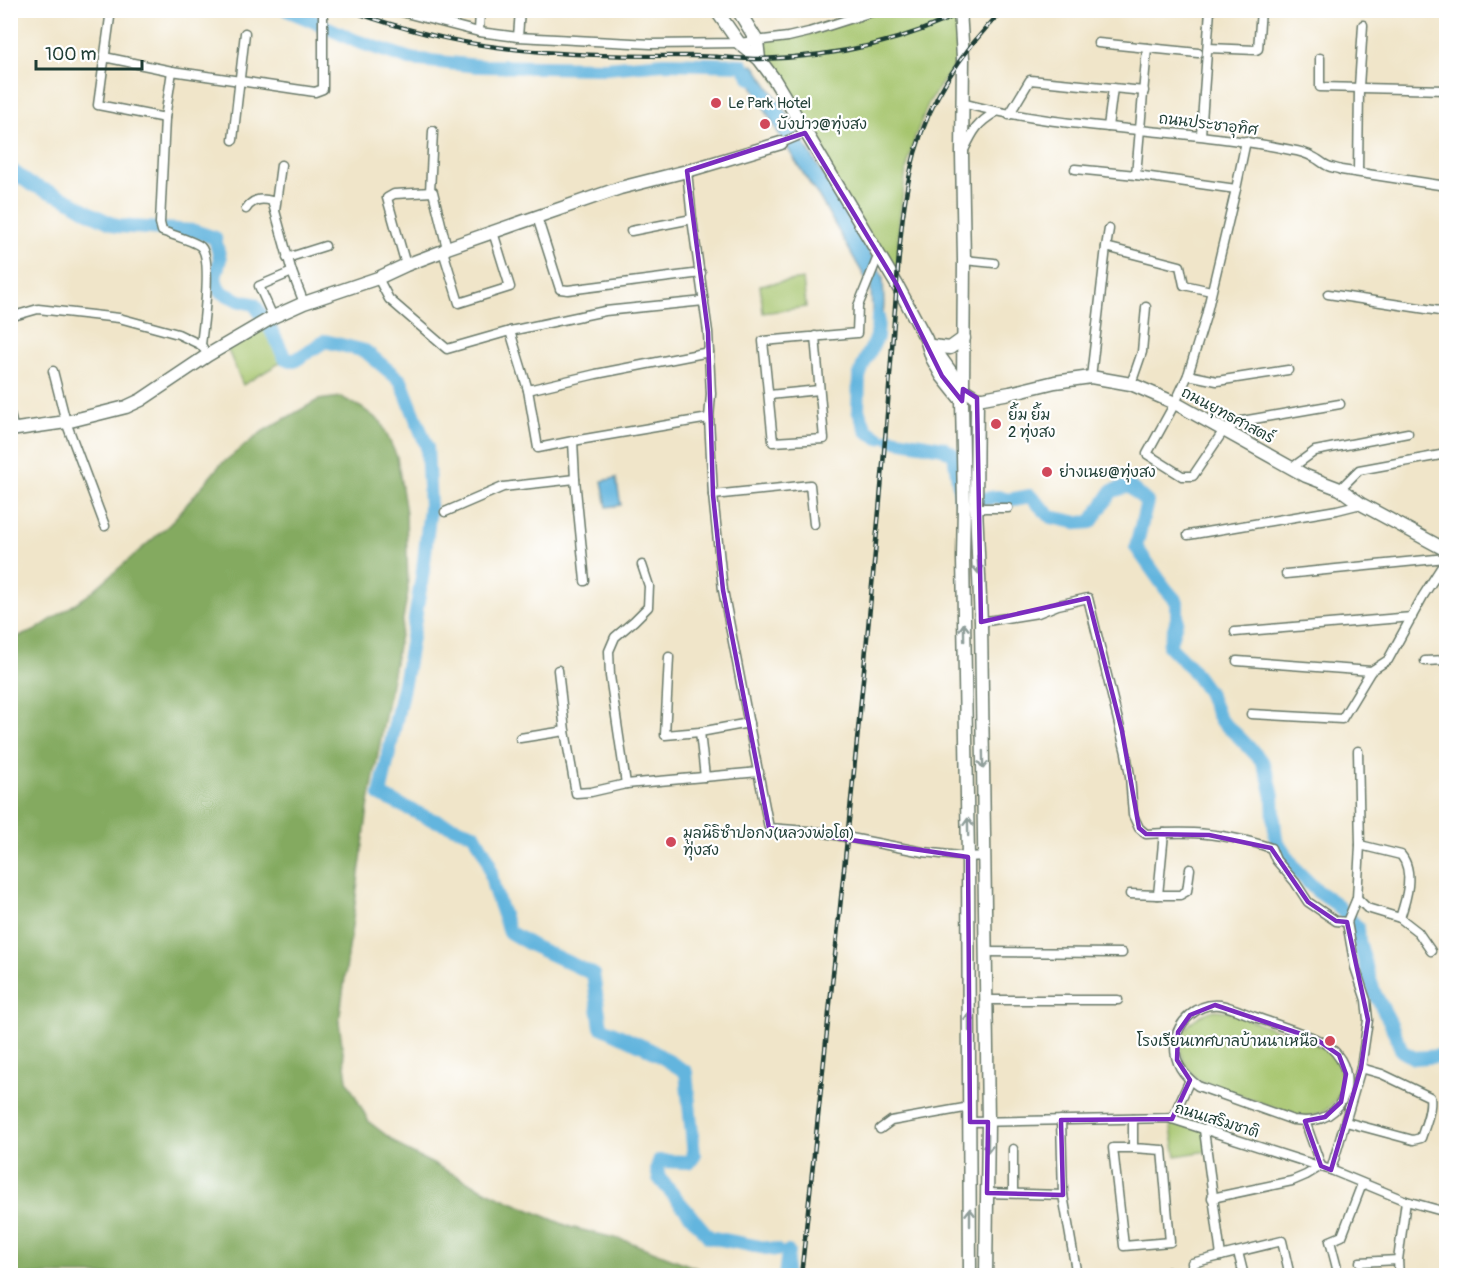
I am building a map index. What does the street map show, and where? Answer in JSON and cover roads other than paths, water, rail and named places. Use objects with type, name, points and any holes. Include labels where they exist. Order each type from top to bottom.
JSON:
[{"type":"main road","points":[[716,10],[739,43],[759,59],[774,79],[803,134],[962,395]]},
{"type":"main road","points":[[738,10],[757,41],[759,59]]},
{"type":"main road","points":[[960,10],[963,58],[964,260],[962,427],[969,469],[981,622],[988,1122],[986,1275]]},
{"type":"main road","points":[[12,430],[66,422],[126,407],[141,400],[205,350],[304,303],[378,278],[445,249],[620,188],[781,143]]},
{"type":"main road","points":[[929,343],[950,348],[964,338]]},
{"type":"main road","points":[[929,343],[932,358],[948,383],[962,395],[976,398],[969,469]]},
{"type":"main road","name":"ถนนยุทธศาสตร์","points":[[976,398],[1091,377],[1131,384],[1174,403],[1306,476],[1340,489],[1361,504],[1446,550]]},
{"type":"main road","points":[[948,383],[951,399],[962,427]]},
{"type":"main road","points":[[970,1275],[968,857],[963,557],[972,508]]},
{"type":"street","points":[[111,10],[98,105],[165,118]]},
{"type":"street","points":[[104,57],[172,71],[315,92],[323,89],[323,10]]},
{"type":"street","points":[[394,10],[479,32],[518,37],[651,44],[739,43],[788,37],[878,10]]},
{"type":"street","points":[[479,32],[480,10]]},
{"type":"street","points":[[518,37],[520,10]]},
{"type":"street","points":[[1201,135],[1210,10]]},
{"type":"street","points":[[1208,48],[1258,49],[1261,10]]},
{"type":"street","points":[[747,25],[764,35],[788,37]]},
{"type":"street","points":[[1358,172],[1359,87],[1363,25]]},
{"type":"street","points":[[233,140],[245,33]]},
{"type":"street","points":[[1098,43],[1198,53]]},
{"type":"street","points":[[1136,175],[1147,48]]},
{"type":"street","points":[[1320,58],[1320,87],[1446,90]]},
{"type":"street","points":[[10,317],[38,309],[118,318],[178,334],[205,350],[206,255],[201,246],[193,241],[161,227],[165,118],[172,71]]},
{"type":"street","points":[[1009,115],[1030,80],[1144,91]]},
{"type":"street","points":[[1108,127],[1113,88]]},
{"type":"street","name":"ถนนประชาอุทิศ","points":[[962,103],[1009,115],[1246,141],[1311,155],[1328,166],[1446,186]]},
{"type":"street","points":[[962,154],[976,127],[996,112]]},
{"type":"street","points":[[430,192],[433,131]]},
{"type":"street","points":[[781,143],[803,134]]},
{"type":"street","points":[[1246,141],[1206,316],[1188,375],[1147,454],[1182,476],[1192,476],[1224,430],[1242,422],[1340,404]]},
{"type":"street","points":[[275,211],[281,165]]},
{"type":"street","points":[[1075,169],[1236,189]]},
{"type":"street","points":[[687,171],[710,352],[709,418],[713,495],[723,590],[770,828],[820,832],[923,852],[968,857],[985,856]]},
{"type":"street","points":[[406,265],[387,198],[394,194],[434,192],[459,303],[510,287],[493,232]]},
{"type":"street","points":[[246,209],[254,201],[267,199],[272,201],[287,258],[304,303]]},
{"type":"street","points":[[537,217],[560,289],[568,290],[701,273]]},
{"type":"street","points":[[631,231],[692,219]]},
{"type":"street","points":[[1091,377],[1109,229]]},
{"type":"street","points":[[287,258],[325,246]]},
{"type":"street","points":[[1106,247],[1180,266],[1184,285],[1211,291]]},
{"type":"street","points":[[816,336],[824,439],[774,442],[763,341],[816,336],[856,333],[858,306],[878,257]]},
{"type":"street","points":[[964,260],[994,263]]},
{"type":"street","points":[[272,318],[259,286],[292,272]]},
{"type":"street","points":[[378,278],[389,298],[447,349],[604,311],[704,301]]},
{"type":"street","points":[[1329,294],[1446,312]]},
{"type":"street","points":[[1131,384],[1142,352],[1146,307]]},
{"type":"street","points":[[510,332],[528,390],[538,448],[709,418]]},
{"type":"street","points":[[528,390],[710,352]]},
{"type":"street","points":[[53,370],[66,422],[105,526]]},
{"type":"street","points":[[1188,375],[1217,381],[1288,370]]},
{"type":"street","points":[[769,395],[819,390]]},
{"type":"street","points":[[10,414],[12,430]]},
{"type":"street","points":[[1293,467],[1315,451],[1408,433]]},
{"type":"street","points":[[573,441],[585,581]]},
{"type":"street","points":[[1340,489],[1359,470],[1446,454]]},
{"type":"street","points":[[445,512],[504,488],[575,479]]},
{"type":"street","points":[[713,495],[810,485],[814,525]]},
{"type":"street","points":[[1188,535],[1361,504]]},
{"type":"street","points":[[972,508],[1008,508]]},
{"type":"street","points":[[1286,574],[1446,559]]},
{"type":"street","points":[[1251,714],[1342,719],[1371,671],[1388,660],[1446,559]]},
{"type":"street","points":[[626,783],[610,676],[609,651],[615,637],[648,607],[649,586],[642,565]]},
{"type":"street","points":[[981,622],[1038,613],[1058,605],[1088,598],[1126,753],[1133,815],[1139,828],[1146,834],[1209,835],[1271,848],[1276,860],[1308,902],[1336,921],[1349,919]]},
{"type":"street","points":[[1235,632],[1412,617]]},
{"type":"street","points":[[669,657],[665,735],[700,732],[749,723]]},
{"type":"street","points":[[1425,661],[1446,660]]},
{"type":"street","points":[[1238,661],[1371,671]]},
{"type":"street","points":[[558,670],[565,731],[576,793],[591,792],[626,783],[759,772]]},
{"type":"street","points":[[520,738],[565,731]]},
{"type":"street","points":[[700,732],[705,777]]},
{"type":"street","points":[[1331,1170],[1361,1068],[1368,1020],[1366,1000],[1355,967],[1349,919],[1357,898],[1360,845],[1358,751]]},
{"type":"street","points":[[1158,895],[1164,833]]},
{"type":"street","points":[[1360,845],[1401,855],[1404,859],[1408,874],[1407,896],[1400,918]]},
{"type":"street","points":[[1130,894],[1180,895],[1187,891],[1190,869]]},
{"type":"street","points":[[1357,898],[1367,908],[1400,918],[1418,932],[1431,951]]},
{"type":"street","points":[[985,952],[1122,953]]},
{"type":"street","points":[[986,1000],[1118,999]]},
{"type":"street","points":[[1215,1005],[1229,1007],[1329,1044],[1339,1054],[1345,1067],[1346,1089],[1341,1102],[1331,1113],[1319,1120],[1305,1122],[1293,1120],[1198,1086],[1190,1080],[1182,1072],[1175,1053],[1176,1039],[1185,1020],[1202,1008],[1215,1005]]},
{"type":"street","points":[[1346,1122],[1413,1140],[1421,1138],[1427,1118],[1430,1097],[1382,1074],[1361,1068]]},
{"type":"street","points":[[1172,1119],[1190,1080]]},
{"type":"street","points":[[880,1129],[891,1121],[969,1107]]},
{"type":"street","points":[[1133,1119],[1133,1148]]},
{"type":"street","name":"ถนนเสริมชาติ","points":[[970,1122],[1172,1119],[1320,1166],[1406,1201],[1446,1212]]},
{"type":"street","points":[[1061,1120],[1063,1195],[1077,1275]]},
{"type":"street","points":[[1212,1198],[1292,1181],[1320,1166],[1305,1122]]},
{"type":"street","points":[[1204,1130],[1221,1256]]},
{"type":"street","points":[[1113,1148],[1133,1148],[1162,1150],[1170,1242],[1124,1246],[1113,1148]]},
{"type":"street","points":[[1012,1193],[1013,1149]]},
{"type":"street","points":[[1339,1275],[1330,1241],[1342,1236],[1362,1184]]},
{"type":"street","points":[[987,1193],[1063,1195]]},
{"type":"street","points":[[1399,1275],[1398,1260],[1406,1201]]},
{"type":"street","points":[[1196,1275],[1192,1263],[1282,1241],[1290,1275]]},
{"type":"street","points":[[1238,1252],[1244,1275]]},
{"type":"street","points":[[1360,1262],[1398,1260]]},
{"type":"water","points":[[742,65],[754,65],[782,106],[883,277],[884,304],[881,334],[873,333],[871,288],[818,195],[775,128]]},
{"type":"water","points":[[616,478],[621,505],[607,507],[602,481]]},
{"type":"waterway","points":[[287,10],[356,41],[410,59],[478,66],[606,68],[664,63],[742,65],[751,78]]},
{"type":"waterway","points":[[10,169],[30,184],[67,199],[117,226],[194,231],[215,238],[220,259],[215,278],[219,291],[240,301],[254,304],[268,324],[285,358],[294,361],[325,341],[365,351],[401,381],[427,447],[430,507],[423,571],[406,673],[380,795],[428,818],[474,834],[488,859],[494,889],[509,932],[593,974],[601,1027],[649,1049],[686,1072],[694,1156],[690,1162],[659,1161],[657,1169],[659,1178],[709,1237],[776,1250]]},
{"type":"waterway","points":[[878,317],[877,337],[859,377],[858,410],[867,431],[879,438]]},
{"type":"waterway","points":[[891,439],[943,448],[954,455],[961,499],[998,497],[1008,500],[1030,496],[1051,517],[1079,523],[1091,522],[1112,491],[1129,486],[1147,502],[1136,547],[1177,602],[1177,619],[1169,646],[1190,667],[1208,692],[1220,720],[1262,761],[1273,797],[1276,840],[1297,871],[1317,891],[1336,904],[1358,928],[1359,941],[1375,994],[1402,1051],[1414,1058],[1441,1056],[1446,1061]]},
{"type":"waterway","points":[[785,1276],[787,1252]]},
{"type":"railway","points":[[348,10],[440,37],[521,50],[594,55],[760,59],[813,55],[866,46],[918,31],[966,10]]},
{"type":"railway","points":[[801,1276],[859,726],[882,484],[899,250],[910,172],[921,133],[939,95],[974,42],[1003,10]]},
{"type":"place","name":"Le Park Hotel","points":[[716,103]]},
{"type":"place","name":"บังบ่าว@ทุ่งสง","points":[[765,124]]},
{"type":"place","name":"ยิ้ม ยิ้ม 2 ทุ่งสง","points":[[996,424]]},
{"type":"place","name":"ย่างเนย@ทุ่งสง","points":[[1047,472]]},
{"type":"place","name":"มูลนิธิซำปอกง(หลวงพ่อโต) ทุ่งสง","points":[[671,842]]},
{"type":"place","name":"โรงเรียนเทศบาลบ้านนาเหนือ","points":[[1330,1041]]}]
